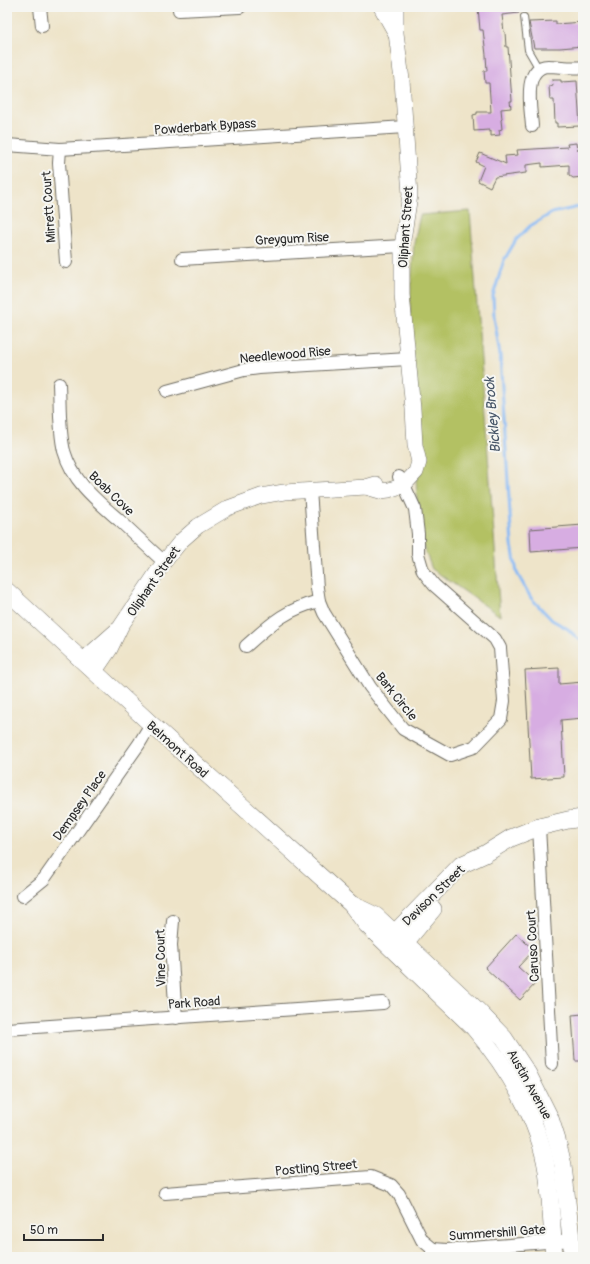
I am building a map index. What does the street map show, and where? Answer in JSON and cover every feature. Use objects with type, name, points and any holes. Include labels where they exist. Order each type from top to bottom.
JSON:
[{"type":"main road","name":"Belmont Road","points":[[7,591],[151,724],[351,904],[376,916],[395,943]]},
{"type":"main road","name":"Davison Street","points":[[395,943],[434,907],[485,854],[511,838],[539,827],[583,818]]},
{"type":"main road","name":"Austin Avenue","points":[[395,943],[463,997],[504,1038],[528,1074],[550,1118],[557,1140],[563,1165],[573,1257]]},
{"type":"main road","name":"Austin Avenue","points":[[395,943],[486,1042],[505,1069],[524,1103],[540,1142],[547,1171],[554,1249]]},
{"type":"street","points":[[40,7],[42,26]]},
{"type":"street","points":[[179,10],[240,7]]},
{"type":"street","name":"Oliphant Street","points":[[381,7],[396,33]]},
{"type":"street","name":"Oliphant Street","points":[[89,666],[104,641],[121,626],[164,562],[181,541],[198,526],[228,508],[260,496],[284,492],[366,487],[380,491],[390,490],[416,472],[418,462],[415,445],[402,295],[402,246],[410,195],[402,80],[396,33],[396,7]]},
{"type":"street","points":[[532,126],[529,89],[532,78],[540,69],[547,66],[574,68],[583,66]]},
{"type":"street","name":"Powderbark Bypass","points":[[7,145],[60,150],[405,127]]},
{"type":"street","name":"Mirrett Court","points":[[60,150],[59,163],[66,262]]},
{"type":"street","name":"Greygum Rise","points":[[182,258],[402,246]]},
{"type":"street","name":"Needlewood Rise","points":[[167,391],[244,370],[259,368],[408,359]]},
{"type":"street","name":"Boab Cove","points":[[58,384],[62,438],[64,451],[70,467],[78,480],[89,493],[164,562]]},
{"type":"street","name":"Bark Circle","points":[[310,490],[319,601],[324,614],[370,687],[403,729],[450,755],[474,747],[500,719],[504,701],[500,648],[495,640],[434,585],[423,572],[418,554],[418,534],[415,509],[402,481]]},
{"type":"street","points":[[246,646],[280,617],[298,608],[319,601]]},
{"type":"street","name":"Dempsey Place","points":[[23,896],[44,879],[139,744],[151,724]]},
{"type":"street","name":"Caruso Court","points":[[539,827],[552,1064]]},
{"type":"street","name":"Vine Court","points":[[173,921],[171,945],[176,1018]]},
{"type":"street","name":"Park Road","points":[[7,1029],[382,1003]]},
{"type":"street","name":"Postling Street","points":[[165,1193],[371,1177],[391,1185],[399,1194],[422,1240],[432,1253]]},
{"type":"street","name":"Summershill Gate","points":[[432,1253],[447,1250],[554,1249],[572,1240]]},
{"type":"lane","points":[[524,17],[528,50],[540,69]]},
{"type":"green space","points":[[470,211],[500,616],[432,569],[418,533],[410,301],[414,243],[420,215]]},
{"type":"building","points":[[478,7],[519,7],[519,13],[502,15],[506,47],[508,47],[512,101],[510,101],[511,108],[501,109],[502,129],[499,130],[500,135],[491,136],[491,131],[489,132],[489,130],[474,131],[473,115],[477,114],[477,112],[491,112],[489,83],[485,83],[484,71],[487,71],[486,55],[483,30],[480,30]]},
{"type":"building","points":[[556,21],[556,24],[583,22],[583,46],[534,48],[529,22]]},
{"type":"building","points":[[552,80],[561,80],[561,82],[577,81],[580,126],[557,127],[557,123],[555,123],[554,100],[550,100],[549,86],[553,85]]},
{"type":"building","points":[[576,143],[577,150],[583,149],[583,177],[573,178],[569,175],[569,165],[542,167],[542,163],[526,165],[526,173],[495,177],[490,187],[478,181],[484,166],[476,162],[480,153],[506,164],[505,156],[518,155],[517,150],[568,147],[567,144]]},
{"type":"building","points":[[583,525],[583,548],[531,552],[530,529]]},
{"type":"building","points":[[559,668],[559,684],[583,682],[583,718],[561,720],[564,777],[531,779],[525,670]]},
{"type":"building","points":[[516,934],[534,950],[518,967],[536,983],[520,1000],[485,968]]},
{"type":"building","points":[[583,1014],[583,1061],[575,1061],[572,1015]]},
{"type":"waterway","name":"Bickley Brook","points":[[583,206],[552,213],[530,226],[516,240],[504,260],[493,296],[494,316],[500,355],[512,545],[517,573],[531,598],[552,620],[568,629],[577,638],[583,641]]}]
